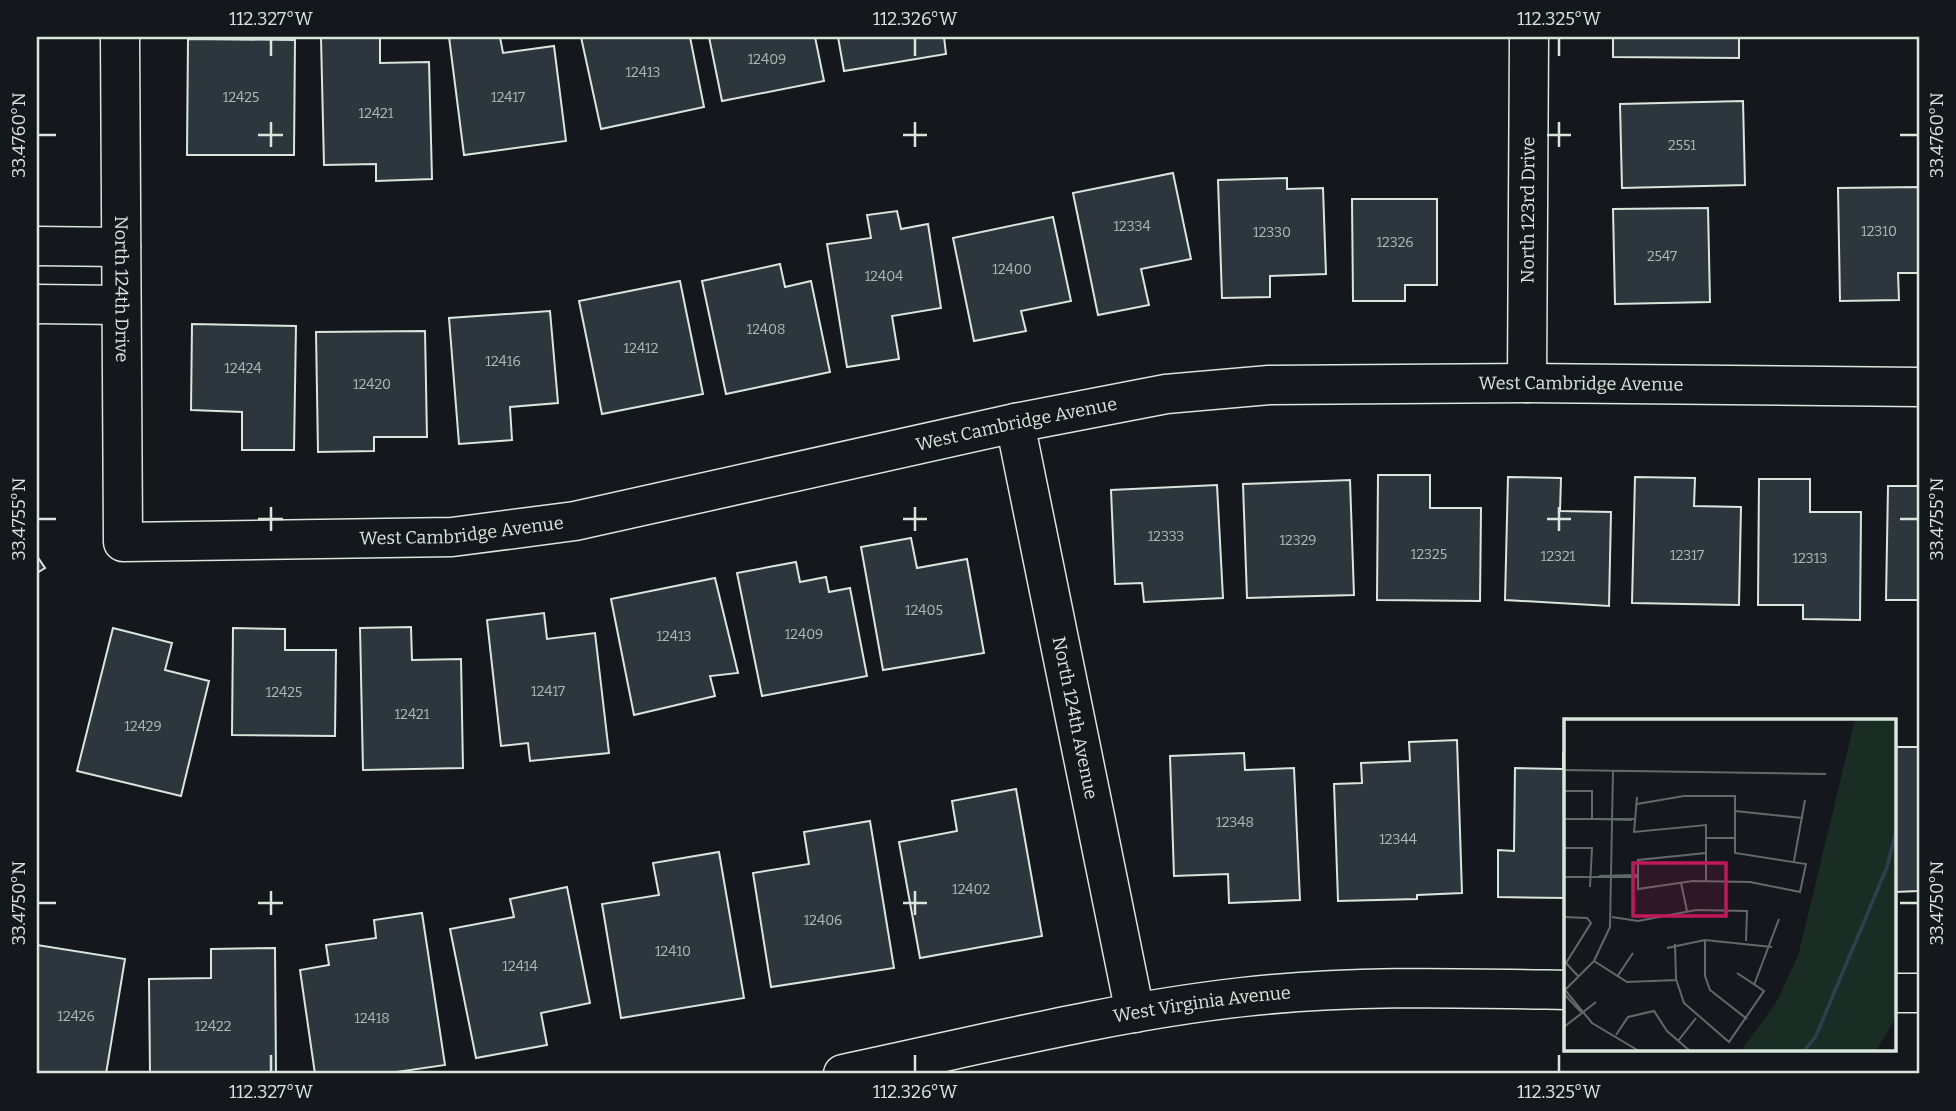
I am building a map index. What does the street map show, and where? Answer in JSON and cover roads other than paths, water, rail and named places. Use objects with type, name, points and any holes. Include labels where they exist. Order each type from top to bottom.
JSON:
[{"type":"street","name":"North 124th Drive","points":[[120,37],[122,542]]},
{"type":"street","name":"North 123rd Drive","points":[[1527,383],[1530,37]]},
{"type":"street","points":[[37,246],[121,247]]},
{"type":"street","points":[[37,304],[121,305]]},
{"type":"street","name":"West Cambridge Avenue","points":[[122,542],[452,537],[548,525],[1015,423],[1166,394],[1269,385],[1527,383],[1919,387]]},
{"type":"street","name":"North 124th Avenue","points":[[1015,423],[1135,1013]]},
{"type":"street","name":"West Virginia Avenue","points":[[843,1074],[1135,1013],[1242,997],[1326,989],[1564,989]]},
{"type":"street","points":[[1896,993],[1919,993]]}]
